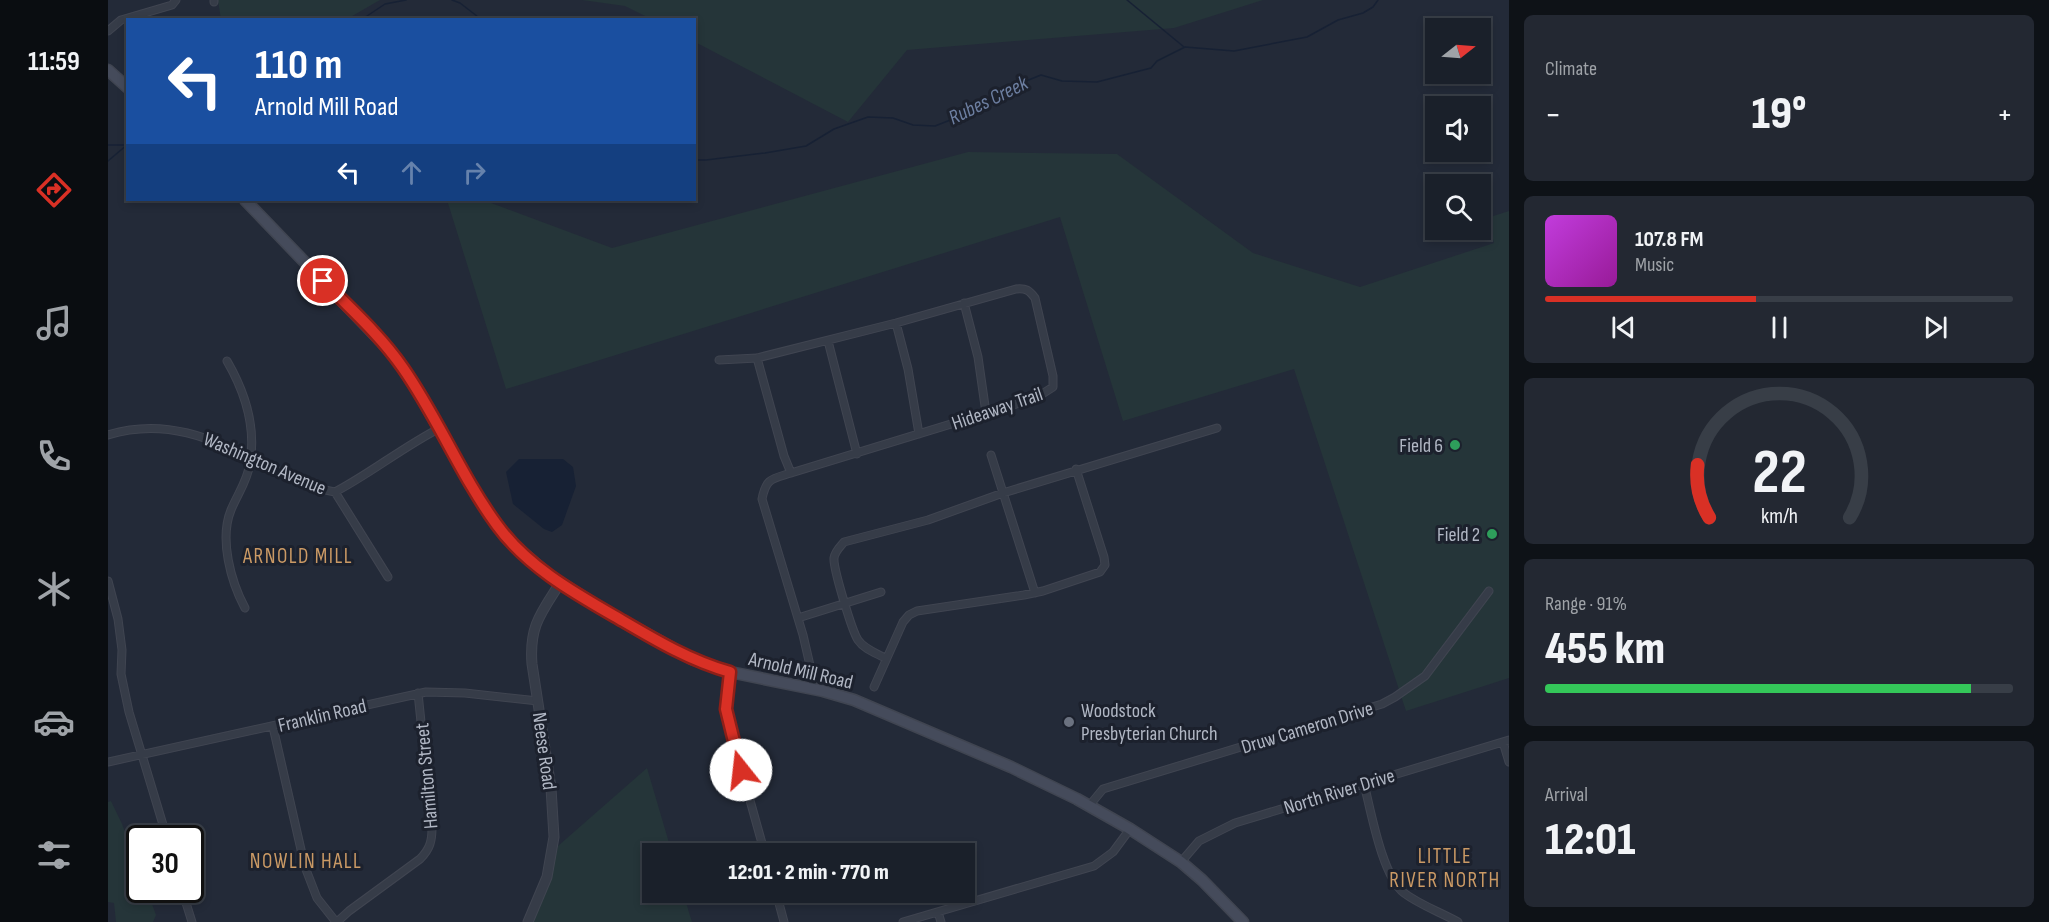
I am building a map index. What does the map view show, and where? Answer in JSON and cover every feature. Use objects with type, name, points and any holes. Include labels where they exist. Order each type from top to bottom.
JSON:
[{"type":"main road","points":[[108,70],[126,86]]},
{"type":"main road","name":"Arnold Mill Road","points":[[246,201],[393,354],[440,428],[476,494],[497,525],[523,553],[560,583],[667,646],[704,664],[854,700],[1011,767],[1089,806],[1181,862],[1243,922]]},
{"type":"street","points":[[128,18],[172,5],[176,0]]},
{"type":"street","points":[[108,31],[126,19]]},
{"type":"street","name":"Hideaway Trail","points":[[719,360],[757,358],[896,323],[1016,289],[1024,288],[1035,298],[1053,376],[1053,387],[1036,398],[768,481],[762,499],[798,618]]},
{"type":"street","points":[[964,303],[978,357],[986,413]]},
{"type":"street","points":[[896,323],[908,369],[920,435]]},
{"type":"street","points":[[828,341],[857,454]]},
{"type":"street","points":[[757,358],[784,456],[791,473]]},
{"type":"street","points":[[227,361],[238,383],[250,420],[252,435],[249,469],[232,508],[227,526],[231,569],[237,592],[245,608]]},
{"type":"street","name":"Washington Avenue","points":[[108,435],[140,428],[174,429],[213,440],[302,481],[335,492],[352,484],[440,428]]},
{"type":"street","points":[[885,658],[864,646],[857,639],[834,558],[837,549],[844,542],[928,520],[1003,492],[1217,428]]},
{"type":"street","points":[[991,454],[1035,592]]},
{"type":"street","points":[[874,687],[885,658],[903,622],[909,615],[917,611],[1035,592],[1100,572],[1105,565],[1076,470]]},
{"type":"street","points":[[335,492],[388,577]]},
{"type":"street","points":[[108,581],[120,630],[123,684],[163,825]]},
{"type":"street","name":"Neese Road","points":[[528,922],[547,877],[555,837],[552,797],[531,652],[534,626],[560,583]]},
{"type":"street","name":"Druw Cameron Drive","points":[[1089,806],[1103,789],[1382,704],[1425,676],[1489,591]]},
{"type":"street","points":[[813,689],[812,674],[798,618],[881,592]]},
{"type":"street","points":[[730,672],[726,701],[727,718],[762,843]]},
{"type":"street","name":"Franklin Road","points":[[108,762],[418,693],[465,693],[538,701]]},
{"type":"street","name":"Hamilton Street","points":[[337,922],[420,859],[429,849],[432,828],[418,693]]},
{"type":"street","points":[[273,727],[305,867],[317,898],[337,922]]},
{"type":"street","points":[[1506,741],[1509,762]]},
{"type":"street","name":"North River Drive","points":[[1181,862],[1199,841],[1235,823],[1506,741]]},
{"type":"street","points":[[1364,784],[1385,861],[1397,886],[1422,904],[1458,922]]},
{"type":"street","points":[[903,922],[1094,866],[1113,852],[1130,829]]},
{"type":"street","points":[[186,903],[192,922]]},
{"type":"street","points":[[779,903],[784,922]]},
{"type":"street","points":[[938,912],[941,922]]},
{"type":"shaded area","points":[[218,0],[380,0],[349,18],[221,18]]},
{"type":"shaded area","points":[[582,0],[1263,0],[1174,28],[907,50],[848,122],[696,43],[696,18],[649,18],[625,6]]},
{"type":"shaded area","points":[[968,152],[1117,154],[1253,253],[1360,287],[1494,243],[1491,217],[1509,211],[1509,678],[1406,711],[1294,369],[1123,421],[1060,217],[506,389],[447,201],[486,201],[612,248]]},
{"type":"shaded area","points":[[647,768],[669,843],[642,843],[642,903],[686,903],[692,922],[532,922],[550,879],[558,846]]},
{"type":"shaded area","points":[[111,801],[126,835],[126,903],[152,903],[156,915],[153,922],[116,922],[114,903],[108,902],[108,802]]},
{"type":"water","points":[[519,459],[563,459],[573,467],[576,486],[562,525],[552,532],[544,529],[513,504],[506,472]]},
{"type":"waterway","name":"Rubes Creek","points":[[364,18],[385,4],[406,0]]},
{"type":"waterway","name":"Rubes Creek","points":[[452,0],[460,3],[479,18]]},
{"type":"waterway","points":[[1127,0],[1184,47]]},
{"type":"waterway","name":"Rubes Creek","points":[[696,160],[806,146],[834,129],[868,117],[893,118],[913,125],[935,126],[976,110],[1021,83],[1041,75],[1062,81],[1097,82],[1151,68],[1157,61],[1185,47],[1234,51],[1307,37],[1338,20],[1363,13],[1373,7],[1378,0]]},
{"type":"waterway","name":"Rubes Creek","points":[[108,145],[126,145]]},
{"type":"waterway","points":[[108,161],[126,146]]},
{"type":"place","name":"Field 6","points":[[1455,445]]},
{"type":"place","name":"Field 2","points":[[1492,534]]},
{"type":"place","name":"Woodstock Presbyterian Church","points":[[1069,722]]},
{"type":"district","name":"ARNOLD MILL","points":[[298,556]]},
{"type":"district","name":"NOWLIN HALL","points":[[306,861]]},
{"type":"district","name":"LITTLE RIVER NORTH","points":[[1445,868]]},
{"type":"route","points":[[323,281],[393,354],[440,428],[486,510],[523,553],[550,576],[607,612],[692,659],[730,672],[726,701],[727,718],[741,770]]}]
